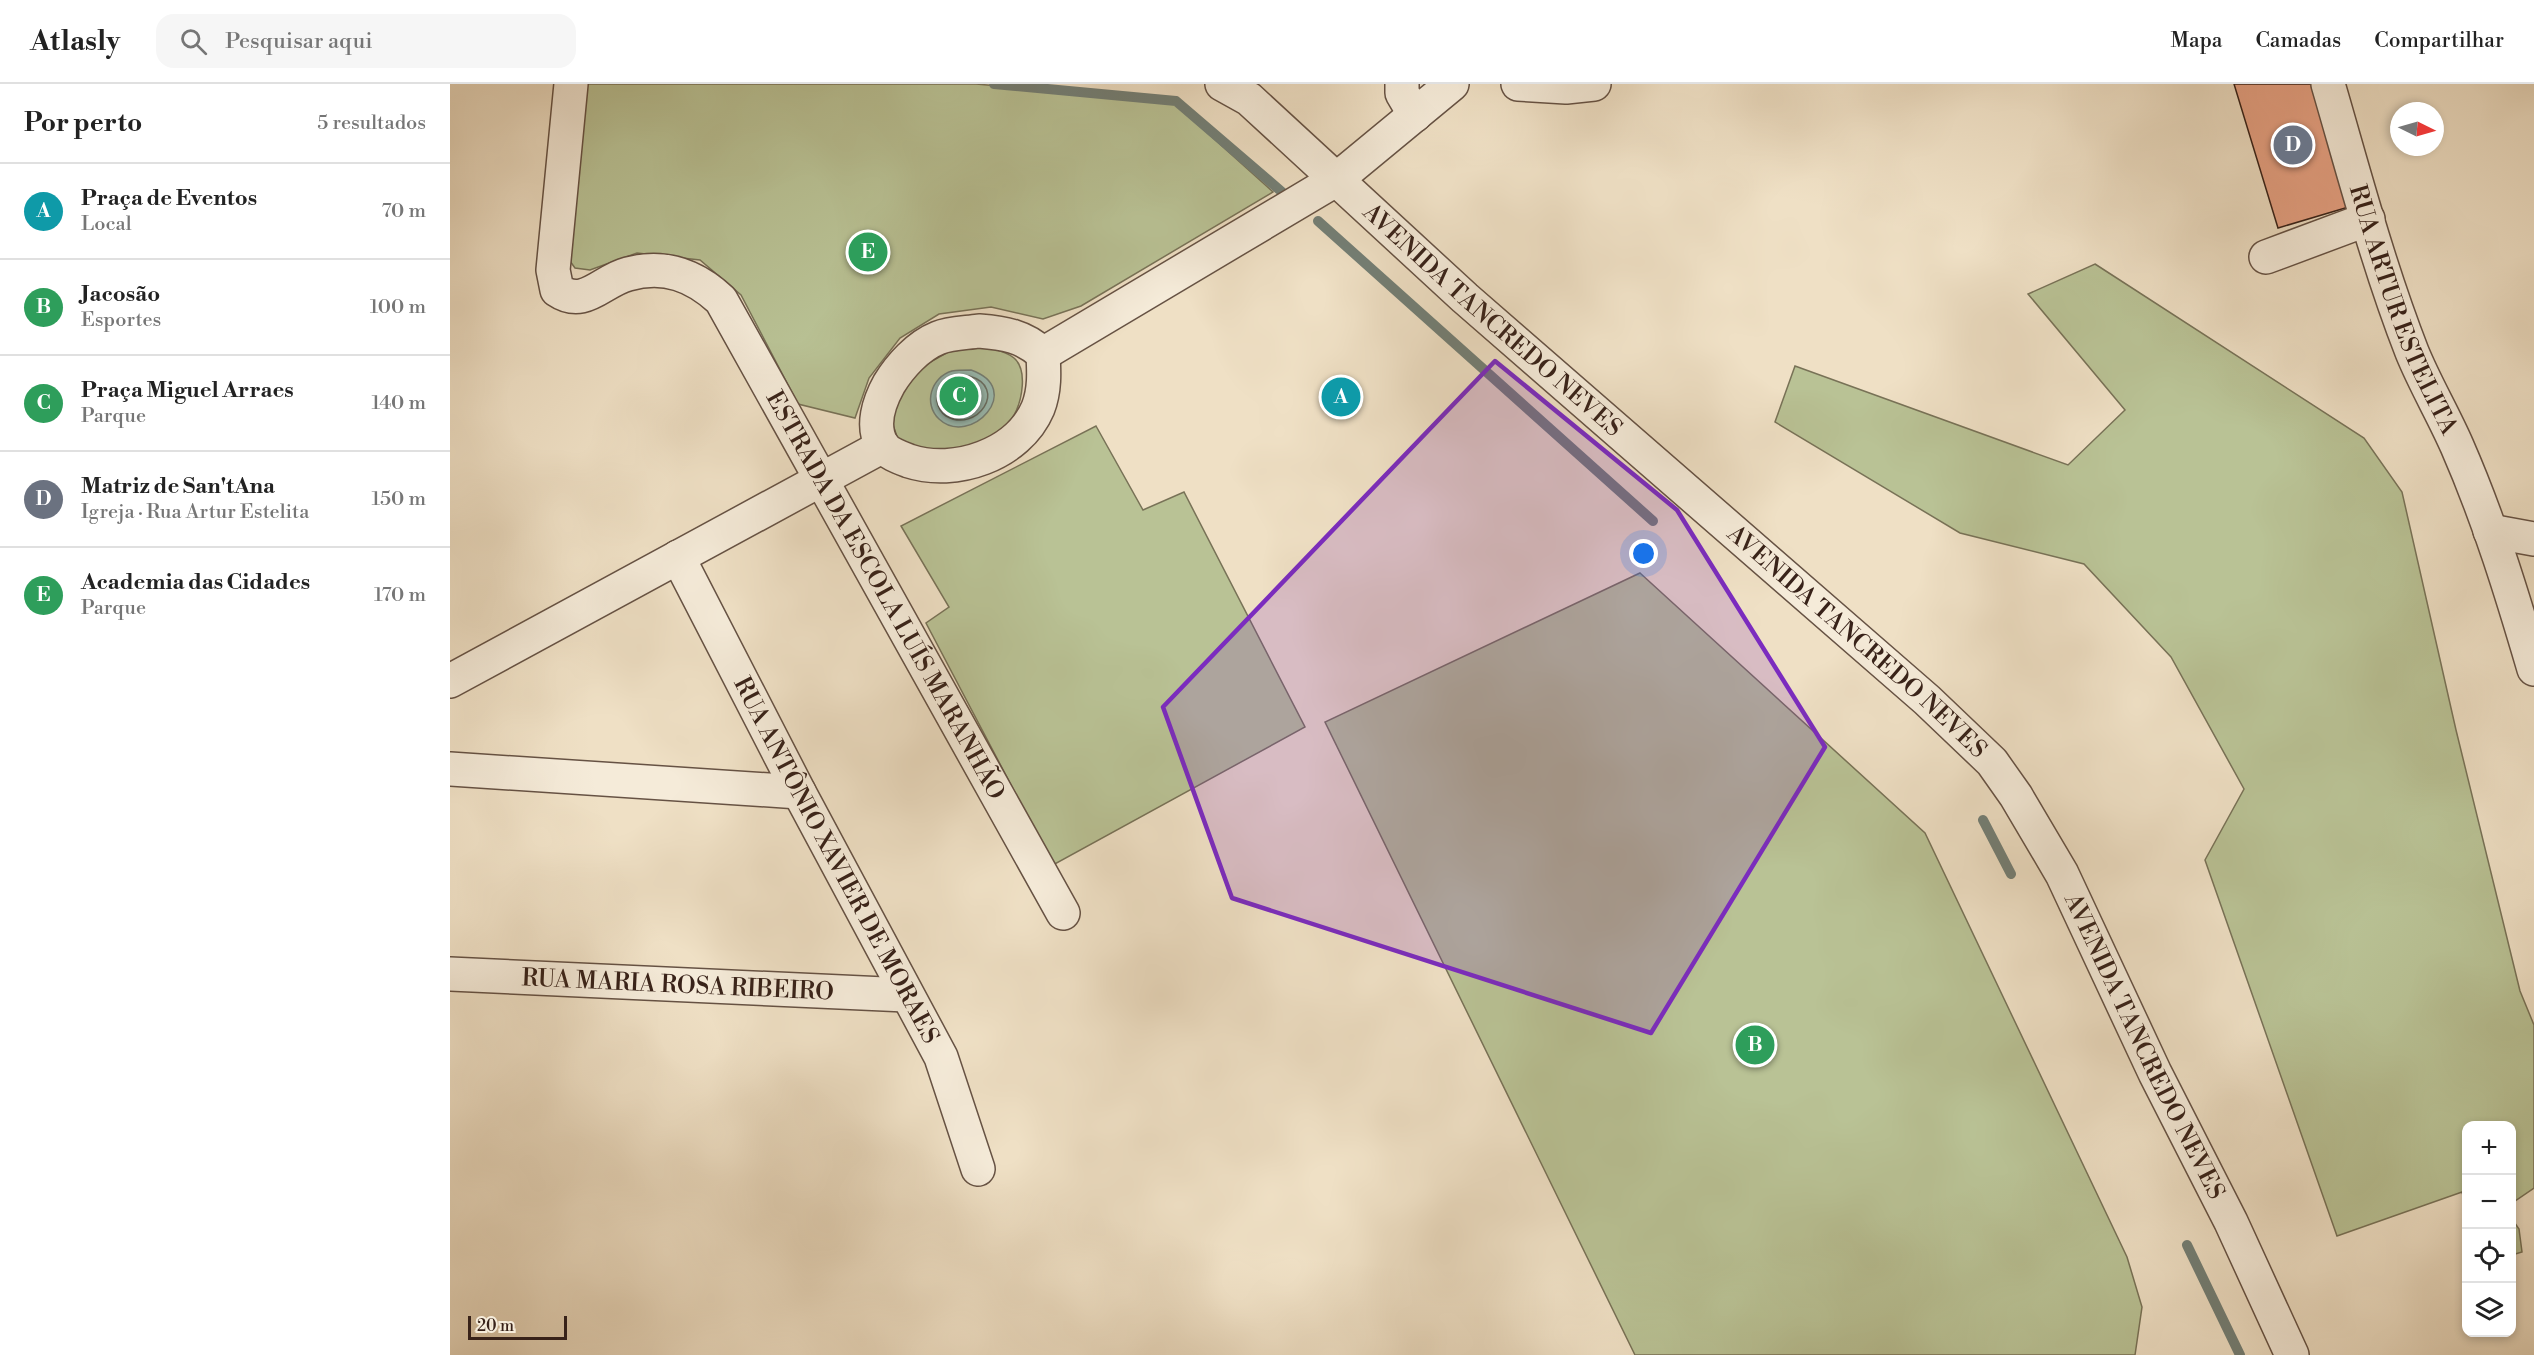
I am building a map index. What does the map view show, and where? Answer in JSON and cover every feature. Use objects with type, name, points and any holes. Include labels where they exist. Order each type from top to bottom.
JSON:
[{"type":"street","name":"ESTRADA DA ESCOLA LUÍS MARANHÃO","points":[[571,84],[553,270],[557,290],[567,297],[580,298],[627,274],[681,272],[703,283],[721,300],[1062,913]]},
{"type":"street","name":"AVENIDA TANCREDO NEVES","points":[[1222,84],[1249,99],[1465,297],[1927,700],[1992,762],[2016,796],[2062,874],[2155,1073],[2230,1222],[2292,1355]]},
{"type":"street","points":[[1402,84],[1402,93],[1415,116]]},
{"type":"street","points":[[1043,354],[1337,179],[1452,84]]},
{"type":"street","points":[[1518,84],[1566,87],[1594,84]]},
{"type":"street","name":"RUA ARTUR ESTELITA","points":[[2328,84],[2388,286],[2413,354],[2457,446],[2490,531],[2534,669]]},
{"type":"street","points":[[2266,257],[2368,219]]},
{"type":"street","points":[[978,330],[1006,333],[1030,342],[1043,354],[1044,380],[1038,408],[1015,438],[997,451],[979,460],[938,465],[920,464],[899,458],[883,446],[878,428],[879,402],[897,370],[915,353],[938,338],[978,330]]},
{"type":"street","points":[[450,681],[883,446]]},
{"type":"street","points":[[2490,531],[2534,539]]},
{"type":"street","name":"RUA ANTÔNIO XAVIER DE MORAES","points":[[678,558],[799,792],[941,1057],[978,1169]]},
{"type":"street","points":[[450,769],[799,792]]},
{"type":"street","name":"RUA MARIA ROSA RIBEIRO","points":[[450,974],[906,995]]},
{"type":"highlighted area","points":[[1495,361],[1677,510],[1825,747],[1651,1033],[1232,898],[1163,707]]},
{"type":"green space","points":[[581,84],[976,84],[1172,101],[1273,192],[1081,306],[1043,319],[991,307],[939,314],[900,338],[869,378],[855,418],[798,404],[741,295],[700,260],[637,253],[590,270],[575,268],[562,250]]},
{"type":"green space","points":[[2095,264],[2364,438],[2402,492],[2456,730],[2520,991],[2534,1025],[2534,1188],[2516,1200],[2516,1121],[2462,1121],[2462,1192],[2337,1236],[2205,860],[2244,789],[2171,657],[2084,564],[1960,533],[1775,422],[1795,366],[2068,465],[2125,410],[2028,294]]},
{"type":"green space","points":[[984,346],[1011,356],[1021,370],[1022,386],[1019,402],[1014,415],[1008,422],[984,445],[960,452],[939,452],[899,442],[893,425],[896,400],[911,373],[948,352]]},
{"type":"green space","points":[[1096,426],[1143,510],[1184,492],[1305,727],[1053,865],[926,623],[949,607],[901,526]]},
{"type":"green space","points":[[1640,573],[1925,833],[2127,1257],[2142,1307],[2135,1355],[1635,1355],[1325,722]]},
{"type":"green space","points":[[2516,1225],[2519,1229],[2522,1252],[2516,1254]]},
{"type":"water","points":[[971,370],[987,379],[994,390],[993,402],[987,412],[977,421],[965,426],[952,426],[939,419],[934,413],[931,399],[934,385],[945,374],[952,371]]},
{"type":"building","points":[[2234,84],[2316,84],[2352,206],[2278,228]]},
{"type":"waterway","points":[[994,84],[1176,101],[1282,192]]},
{"type":"waterway","points":[[1318,221],[1653,521]]},
{"type":"waterway","points":[[1983,820],[2011,874]]},
{"type":"waterway","points":[[2187,1245],[2240,1355]]},
{"type":"place","name":"Matriz de San'tAna","points":[[2293,145]]},
{"type":"place","name":"Academia das Cidades","points":[[868,252]]},
{"type":"place","name":"Praça Miguel Arraes","points":[[959,396]]},
{"type":"place","name":"Praça de Eventos","points":[[1341,397]]},
{"type":"place","name":"Jacosão","points":[[1755,1045]]}]
